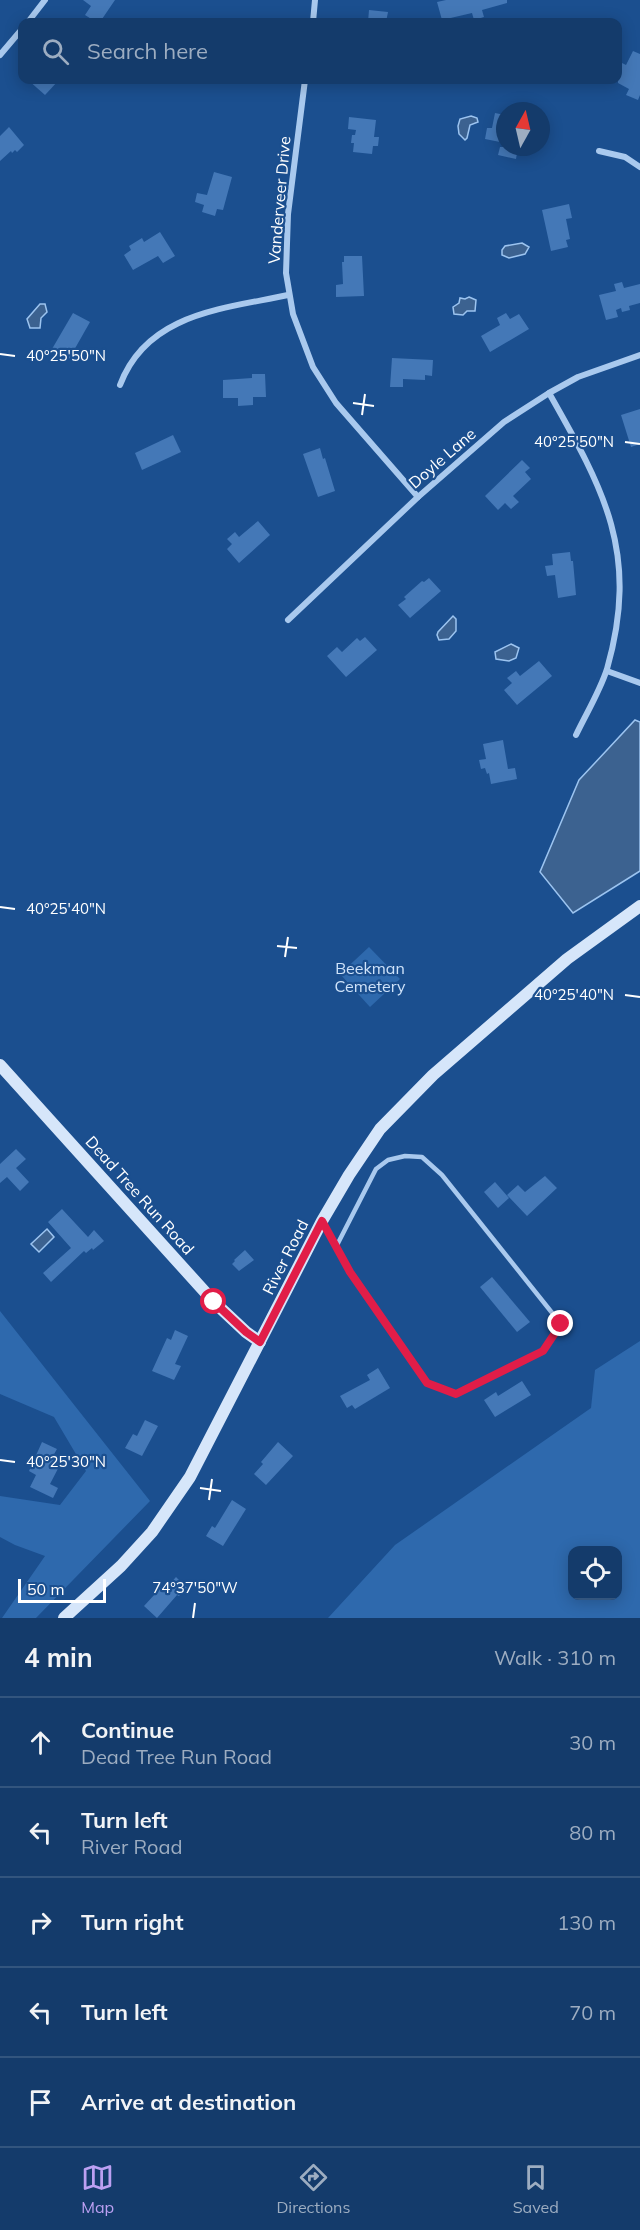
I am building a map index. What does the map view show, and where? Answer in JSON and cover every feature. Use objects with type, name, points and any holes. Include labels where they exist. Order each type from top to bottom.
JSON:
[{"type":"main road","name":"River Road","points":[[64,1618],[121,1566],[152,1532],[190,1478],[322,1221],[349,1175],[393,1114],[433,1075],[567,958],[640,906]]},
{"type":"main road","name":"Dead Tree Run Road","points":[[0,1065],[214,1302],[260,1342]]},
{"type":"street","points":[[31,18],[45,0]]},
{"type":"street","points":[[313,18],[315,0]]},
{"type":"street","points":[[0,55],[18,34]]},
{"type":"street","name":"Vanderveer Drive","points":[[304,84],[288,214],[286,273],[288,295],[313,367],[336,403],[418,497]]},
{"type":"street","points":[[599,151],[626,157],[640,167]]},
{"type":"street","points":[[120,385],[124,372],[139,351],[156,335],[176,322],[202,313],[288,295]]},
{"type":"street","name":"Doyle Lane","points":[[288,620],[418,497],[504,422],[578,377],[640,355]]},
{"type":"street","points":[[549,393],[591,466],[607,502],[620,550],[621,601],[618,632],[607,671],[576,735]]},
{"type":"street","points":[[607,671],[640,683]]},
{"type":"lane","points":[[322,1221],[350,1272],[427,1383],[456,1394],[543,1351],[561,1324],[442,1175],[422,1157],[405,1156],[388,1160],[376,1169],[336,1246]]},
{"type":"path","points":[[422,474],[422,479]]},
{"type":"green space","name":"Beekman Cemetery","points":[[369,947],[400,979],[370,1007],[340,974]]},
{"type":"green space","points":[[0,1311],[150,1501],[36,1618],[2,1618],[45,1556],[0,1537],[0,1496],[60,1505],[86,1471],[54,1417],[0,1394]]},
{"type":"green space","points":[[640,1341],[640,1618],[328,1618],[395,1545],[591,1408],[595,1370]]},
{"type":"shaded area","points":[[471,116],[477,118],[478,122],[470,125],[465,140],[459,134],[458,126],[460,119]]},
{"type":"shaded area","points":[[522,243],[529,247],[525,254],[509,258],[502,255],[505,246]]},
{"type":"shaded area","points":[[469,297],[476,300],[475,311],[467,311],[463,315],[454,314],[453,307],[459,303],[460,298]]},
{"type":"shaded area","points":[[40,304],[45,304],[47,312],[41,318],[40,328],[30,328],[27,319]]},
{"type":"shaded area","points":[[453,616],[456,619],[456,631],[449,639],[439,640],[438,632]]},
{"type":"shaded area","points":[[511,644],[519,648],[516,658],[509,661],[496,659],[495,652]]},
{"type":"shaded area","points":[[635,720],[640,722],[640,871],[573,913],[540,872],[579,780]]},
{"type":"shaded area","points":[[47,1229],[54,1237],[39,1252],[31,1244]]},
{"type":"building","points":[[83,0],[115,0],[103,18],[90,18],[85,15],[91,6]]},
{"type":"building","points":[[507,0],[507,3],[482,10],[484,17],[481,18],[473,18],[472,13],[441,18],[437,2]]},
{"type":"building","points":[[369,10],[388,12],[387,18],[368,18]]},
{"type":"building","points":[[633,51],[640,54],[638,100],[626,95],[629,89],[620,84],[622,84],[622,63],[626,65]]},
{"type":"building","points":[[33,84],[55,84],[45,95]]},
{"type":"building","points":[[496,113],[496,141],[485,139],[487,128],[492,128]]},
{"type":"building","points":[[349,117],[376,120],[374,137],[379,137],[378,146],[373,146],[372,154],[353,152],[352,135],[355,135],[356,130],[348,129]]},
{"type":"building","points":[[9,127],[24,145],[17,152],[15,150],[12,153],[11,151],[0,161],[0,136]]},
{"type":"building","points":[[214,172],[232,177],[223,210],[217,209],[215,216],[202,212],[204,205],[195,202],[197,193],[207,195]]},
{"type":"building","points":[[569,204],[572,218],[566,219],[570,239],[566,240],[568,247],[551,251],[542,210]]},
{"type":"building","points":[[160,232],[175,256],[163,263],[158,256],[133,270],[124,255],[131,250],[129,246],[142,238],[144,242]]},
{"type":"building","points":[[344,256],[362,256],[364,296],[336,297],[336,285],[343,284]]},
{"type":"building","points":[[622,282],[624,288],[640,284],[640,303],[629,306],[630,310],[622,312],[621,308],[616,310],[618,317],[606,320],[599,295],[616,291],[614,284]]},
{"type":"building","points":[[73,313],[90,322],[69,359],[52,349]]},
{"type":"building","points":[[506,313],[510,319],[519,314],[529,329],[490,352],[481,336],[500,325],[497,318]]},
{"type":"building","points":[[392,358],[433,360],[432,376],[425,375],[425,380],[403,379],[403,387],[390,387]]},
{"type":"building","points":[[252,374],[265,374],[266,397],[253,397],[253,405],[238,406],[238,398],[223,398],[223,380],[252,378]]},
{"type":"building","points":[[640,409],[640,444],[631,447],[621,415]]},
{"type":"building","points":[[173,435],[181,452],[142,470],[135,453]]},
{"type":"building","points":[[320,448],[335,491],[318,497],[303,454]]},
{"type":"building","points":[[522,460],[530,468],[525,472],[531,479],[513,496],[519,502],[511,509],[505,503],[498,510],[485,496]]},
{"type":"building","points":[[258,521],[270,535],[239,563],[227,549],[232,544],[227,539],[235,532],[239,537]]},
{"type":"building","points":[[570,552],[576,595],[558,598],[555,575],[547,576],[545,566],[553,565],[552,554]]},
{"type":"building","points":[[429,578],[441,591],[410,618],[398,605],[422,581]]},
{"type":"building","points":[[365,637],[377,650],[346,677],[327,656],[337,647],[342,652],[357,638],[360,641]]},
{"type":"building","points":[[539,661],[552,676],[517,705],[504,690],[512,683],[507,678],[516,671],[520,676]]},
{"type":"building","points":[[503,740],[508,769],[515,768],[517,779],[491,784],[489,773],[487,774],[485,768],[481,769],[479,760],[486,759],[483,744]]},
{"type":"building","points":[[16,1149],[26,1159],[16,1168],[29,1182],[20,1191],[7,1177],[0,1183],[0,1164]]},
{"type":"building","points":[[545,1176],[557,1188],[527,1216],[507,1195],[518,1185],[525,1192]]},
{"type":"building","points":[[495,1182],[509,1198],[498,1208],[484,1192]]},
{"type":"building","points":[[62,1209],[88,1237],[94,1230],[104,1241],[93,1250],[92,1248],[86,1253],[84,1251],[51,1282],[43,1273],[71,1248],[48,1222]]},
{"type":"building","points":[[245,1250],[254,1260],[239,1271],[232,1264]]},
{"type":"building","points":[[492,1277],[530,1322],[517,1332],[480,1287]]},
{"type":"building","points":[[175,1330],[188,1336],[175,1364],[181,1366],[174,1380],[152,1371],[167,1338],[171,1340]]},
{"type":"building","points":[[378,1368],[390,1388],[355,1409],[352,1405],[347,1408],[340,1396],[370,1380],[367,1375]]},
{"type":"building","points":[[522,1381],[531,1395],[495,1417],[484,1400],[496,1392],[498,1396]]},
{"type":"building","points":[[145,1420],[158,1426],[142,1456],[125,1448],[133,1434],[137,1436]]},
{"type":"building","points":[[42,1442],[57,1449],[53,1456],[62,1461],[50,1484],[58,1488],[53,1498],[30,1487],[36,1475],[29,1471]]},
{"type":"building","points":[[278,1442],[293,1456],[266,1485],[254,1474]]},
{"type":"building","points":[[232,1500],[246,1509],[223,1546],[206,1536],[212,1526],[215,1528]]},
{"type":"building","points":[[176,1577],[187,1588],[179,1596],[177,1595],[157,1618],[144,1606],[166,1582],[169,1585]]},
{"type":"route","points":[[214,1302],[260,1342],[322,1221],[350,1272],[427,1383],[456,1394],[543,1351],[561,1324]]}]
